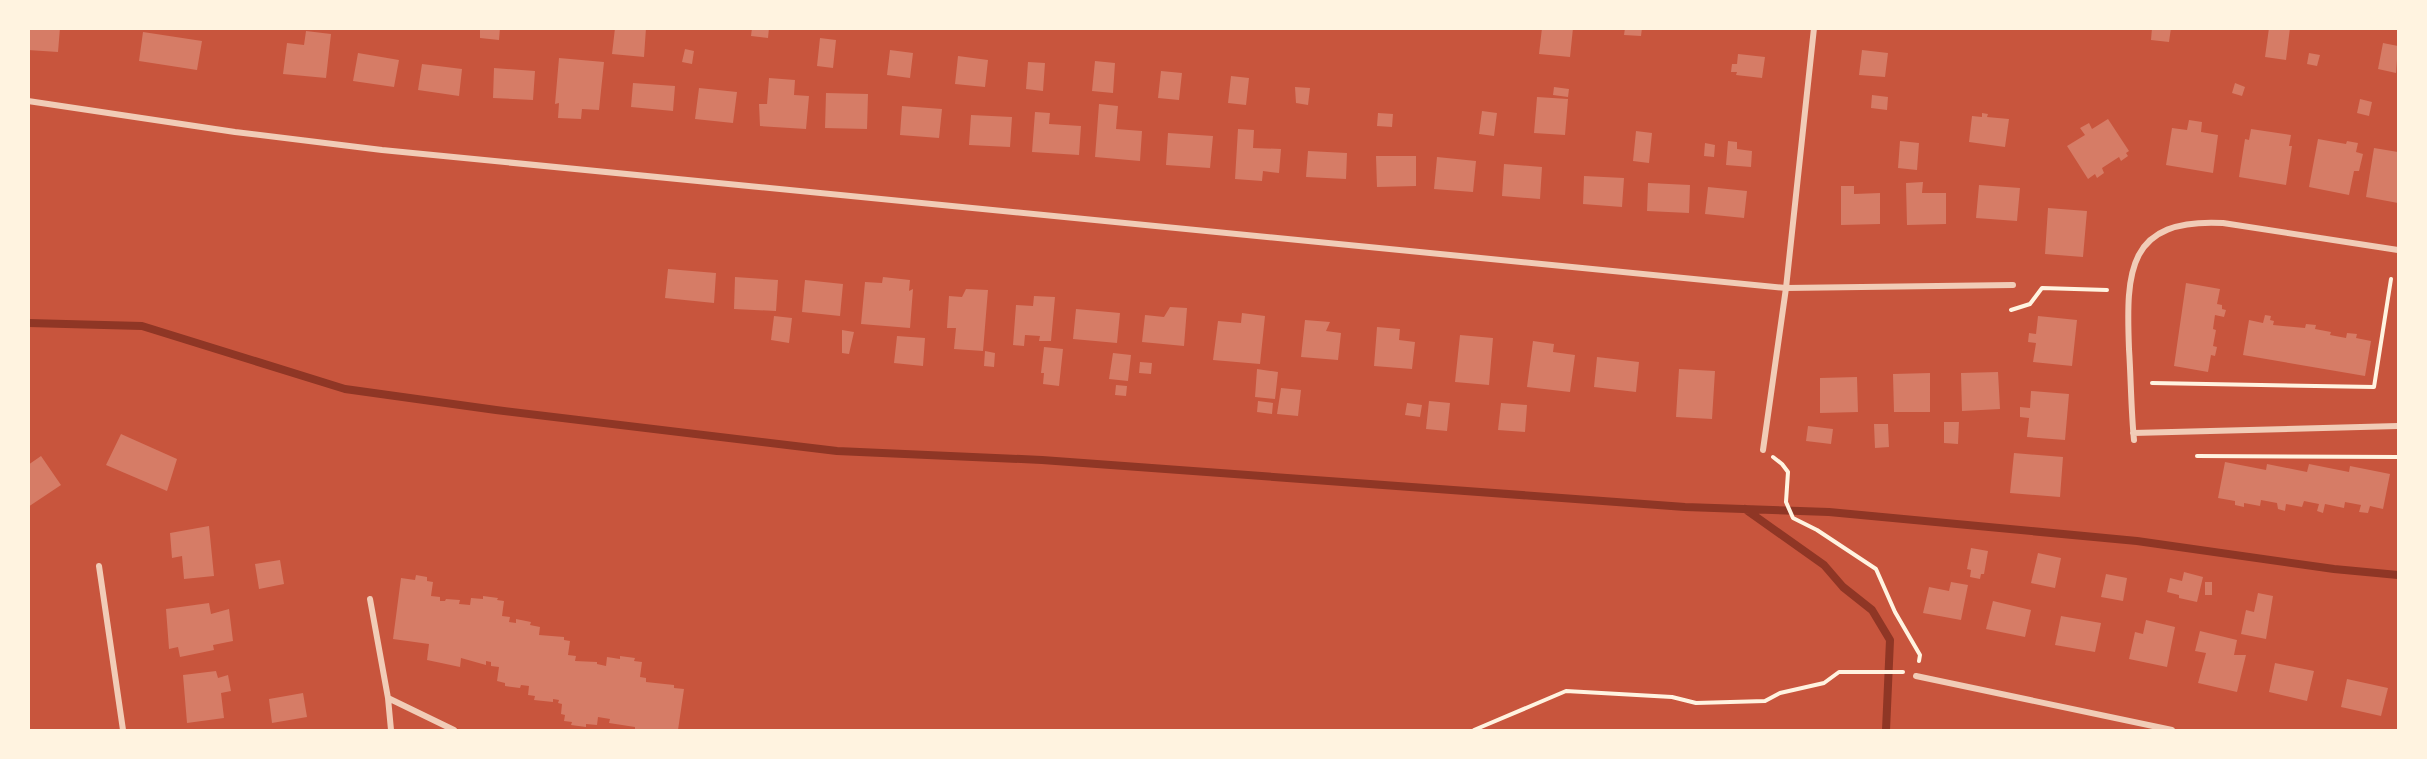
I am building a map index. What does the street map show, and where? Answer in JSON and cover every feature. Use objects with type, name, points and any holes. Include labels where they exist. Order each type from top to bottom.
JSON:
[{"type":"street","points":[[1763,450],[1786,288],[1814,28]]},
{"type":"street","points":[[28,101],[235,132],[382,150],[1786,288],[2013,285]]},
{"type":"street","points":[[2398,250],[2223,223],[2178,224],[2159,232],[2143,246],[2133,266],[2127,301],[2134,437],[2398,426]]},
{"type":"street","points":[[99,566],[123,730]]},
{"type":"street","points":[[370,599],[388,698],[391,730]]},
{"type":"street","points":[[1916,676],[2172,730]]},
{"type":"street","points":[[388,698],[454,730]]},
{"type":"path","points":[[2152,383],[2374,387],[2391,279]]},
{"type":"path","points":[[2011,310],[2030,304],[2042,288],[2107,290]]},
{"type":"path","points":[[2197,456],[2398,457]]},
{"type":"path","points":[[1782,464],[1788,472],[1786,502],[1793,518],[1817,530],[1876,569],[1895,612],[1920,655],[1916,676]]},
{"type":"path","points":[[1474,730],[1566,691],[1672,697],[1696,703],[1766,700],[1780,693],[1824,683],[1839,672],[1899,671]]},
{"type":"building","points":[[28,28],[60,28],[58,52],[28,50]]},
{"type":"building","points":[[480,28],[500,28],[499,40],[480,38]]},
{"type":"building","points":[[615,28],[646,28],[644,57],[612,54]]},
{"type":"building","points":[[752,28],[769,28],[768,38],[751,36]]},
{"type":"building","points":[[1542,28],[1573,28],[1570,57],[1539,54]]},
{"type":"building","points":[[1625,28],[1642,28],[1641,36],[1624,35]]},
{"type":"building","points":[[2152,28],[2171,28],[2169,42],[2151,40]]},
{"type":"building","points":[[2269,28],[2290,28],[2286,60],[2265,57]]},
{"type":"building","points":[[306,31],[331,34],[326,78],[283,74],[287,43],[304,45]]},
{"type":"building","points":[[143,32],[202,41],[197,70],[139,61]]},
{"type":"building","points":[[820,38],[836,40],[833,68],[817,66]]},
{"type":"building","points":[[2383,43],[2398,46],[2396,73],[2378,69]]},
{"type":"building","points":[[685,49],[694,51],[692,64],[682,62]]},
{"type":"building","points":[[890,50],[913,53],[910,78],[887,75]]},
{"type":"building","points":[[1862,50],[1888,53],[1885,77],[1859,75]]},
{"type":"building","points":[[358,53],[399,60],[394,87],[353,81]]},
{"type":"building","points":[[2309,53],[2320,55],[2317,66],[2307,64]]},
{"type":"building","points":[[1738,54],[1765,57],[1762,78],[1736,75],[1737,72],[1731,72],[1732,64],[1737,64]]},
{"type":"building","points":[[958,56],[988,60],[985,87],[955,84]]},
{"type":"building","points":[[559,58],[604,62],[599,110],[582,109],[581,119],[558,118],[559,103],[555,104]]},
{"type":"building","points":[[1095,61],[1115,63],[1113,93],[1092,91]]},
{"type":"building","points":[[1028,62],[1045,63],[1043,91],[1026,89]]},
{"type":"building","points":[[422,64],[462,69],[459,96],[418,90]]},
{"type":"building","points":[[494,68],[535,71],[533,100],[493,98]]},
{"type":"building","points":[[1161,71],[1182,73],[1179,100],[1158,98]]},
{"type":"building","points":[[1231,76],[1249,78],[1246,105],[1228,103]]},
{"type":"building","points":[[769,78],[795,80],[794,95],[809,96],[806,129],[760,126],[759,104],[767,104]]},
{"type":"building","points":[[633,83],[675,86],[673,111],[631,107]]},
{"type":"building","points":[[2235,83],[2245,87],[2242,96],[2232,93]]},
{"type":"building","points":[[1295,87],[1310,88],[1308,105],[1296,103]]},
{"type":"building","points":[[1554,87],[1569,89],[1568,97],[1553,95]]},
{"type":"building","points":[[699,88],[737,92],[733,123],[695,119]]},
{"type":"building","points":[[826,93],[868,94],[867,129],[825,128]]},
{"type":"building","points":[[1872,95],[1888,97],[1887,110],[1871,108]]},
{"type":"building","points":[[1537,97],[1568,99],[1565,135],[1534,133]]},
{"type":"building","points":[[2360,99],[2372,102],[2369,116],[2357,113]]},
{"type":"building","points":[[1099,104],[1118,106],[1116,129],[1142,131],[1140,161],[1095,157]]},
{"type":"building","points":[[902,106],[942,109],[939,138],[900,135]]},
{"type":"building","points":[[1482,111],[1497,113],[1494,136],[1479,134]]},
{"type":"building","points":[[1035,112],[1050,113],[1049,124],[1081,126],[1079,155],[1032,152]]},
{"type":"building","points":[[1378,113],[1393,114],[1392,127],[1377,126]]},
{"type":"building","points":[[1982,113],[1988,114],[1987,117],[2009,119],[2005,147],[1969,142],[1972,116],[1982,117]]},
{"type":"building","points":[[971,115],[1012,117],[1010,147],[969,145]]},
{"type":"building","points":[[2108,119],[2129,151],[2126,153],[2128,156],[2121,161],[2119,157],[2102,168],[2104,173],[2097,178],[2095,174],[2088,179],[2067,146],[2085,135],[2080,128],[2089,123],[2092,129]]},
{"type":"building","points":[[2189,120],[2202,122],[2201,132],[2218,135],[2213,173],[2166,165],[2172,128],[2187,130]]},
{"type":"building","points":[[1238,129],[1254,130],[1253,148],[1281,149],[1279,173],[1263,171],[1262,181],[1235,179]]},
{"type":"building","points":[[2251,129],[2291,135],[2289,146],[2292,146],[2286,185],[2239,177],[2245,139],[2249,140]]},
{"type":"building","points":[[1636,131],[1652,133],[1649,163],[1633,161]]},
{"type":"building","points":[[1168,133],[1213,136],[1210,168],[1166,165]]},
{"type":"building","points":[[2318,139],[2346,144],[2347,141],[2358,143],[2356,152],[2363,154],[2359,171],[2354,171],[2349,195],[2309,187]]},
{"type":"building","points":[[1728,141],[1737,142],[1737,149],[1752,151],[1751,167],[1726,165]]},
{"type":"building","points":[[1900,141],[1919,143],[1917,170],[1898,168]]},
{"type":"building","points":[[1705,143],[1715,145],[1714,157],[1704,156]]},
{"type":"building","points":[[2374,148],[2398,152],[2398,203],[2366,197]]},
{"type":"building","points":[[1308,151],[1347,153],[1346,179],[1306,177]]},
{"type":"building","points":[[1376,156],[1416,156],[1416,186],[1377,187]]},
{"type":"building","points":[[1437,157],[1476,161],[1473,192],[1434,189]]},
{"type":"building","points":[[1504,164],[1542,167],[1540,199],[1502,196]]},
{"type":"building","points":[[1584,176],[1624,178],[1622,207],[1583,204]]},
{"type":"building","points":[[1923,182],[1922,193],[1946,193],[1946,224],[1907,225],[1906,183]]},
{"type":"building","points":[[1648,183],[1690,185],[1689,213],[1647,211]]},
{"type":"building","points":[[1979,185],[2020,188],[2017,221],[1976,218]]},
{"type":"building","points":[[1841,186],[1854,186],[1854,194],[1880,193],[1880,224],[1841,225]]},
{"type":"building","points":[[1708,187],[1747,191],[1744,218],[1705,214]]},
{"type":"building","points":[[2048,208],[2087,211],[2083,257],[2045,254]]},
{"type":"building","points":[[668,269],[716,273],[714,303],[665,298]]},
{"type":"building","points":[[735,277],[778,280],[776,311],[734,309]]},
{"type":"building","points":[[883,277],[910,280],[909,291],[913,289],[910,328],[861,324],[865,282],[882,283]]},
{"type":"building","points":[[805,280],[843,284],[840,316],[802,312]]},
{"type":"building","points":[[2186,283],[2220,289],[2217,304],[2222,305],[2222,309],[2226,310],[2224,317],[2215,315],[2213,329],[2216,330],[2213,346],[2217,347],[2215,356],[2211,355],[2208,372],[2174,366]]},
{"type":"building","points":[[966,289],[988,290],[983,351],[954,349],[956,328],[947,328],[949,296],[962,297]]},
{"type":"building","points":[[1034,296],[1055,297],[1051,341],[1039,341],[1040,336],[1025,335],[1024,346],[1013,345],[1016,305],[1033,306]]},
{"type":"building","points":[[1170,307],[1187,308],[1184,346],[1142,342],[1145,315],[1164,317]]},
{"type":"building","points":[[1076,309],[1120,313],[1117,343],[1073,339]]},
{"type":"building","points":[[1242,313],[1265,316],[1260,364],[1213,360],[1218,321],[1241,323]]},
{"type":"building","points":[[2265,315],[2271,316],[2270,320],[2274,321],[2273,325],[2305,328],[2306,324],[2316,325],[2315,329],[2331,332],[2330,335],[2346,338],[2347,333],[2357,334],[2356,338],[2371,341],[2365,376],[2243,355],[2249,320],[2263,323]]},
{"type":"building","points":[[774,316],[792,318],[789,343],[771,340]]},
{"type":"building","points":[[2038,316],[2077,320],[2072,366],[2033,362],[2036,343],[2028,342],[2029,333],[2036,334]]},
{"type":"building","points":[[1305,320],[1330,322],[1326,331],[1341,333],[1338,360],[1301,357]]},
{"type":"building","points":[[1377,327],[1400,329],[1399,340],[1415,342],[1412,369],[1374,366]]},
{"type":"building","points":[[842,330],[854,332],[849,354],[842,353]]},
{"type":"building","points":[[1460,335],[1493,338],[1489,385],[1455,382]]},
{"type":"building","points":[[897,336],[925,338],[923,366],[894,363]]},
{"type":"building","points":[[1533,341],[1554,344],[1553,352],[1575,355],[1570,392],[1527,387]]},
{"type":"building","points":[[1044,347],[1063,349],[1059,386],[1043,384],[1044,373],[1041,373]]},
{"type":"building","points":[[985,351],[995,353],[994,367],[984,366]]},
{"type":"building","points":[[1113,353],[1131,355],[1128,381],[1109,379]]},
{"type":"building","points":[[1597,357],[1639,362],[1636,392],[1594,387]]},
{"type":"building","points":[[1140,362],[1152,363],[1151,374],[1139,373]]},
{"type":"building","points":[[1257,369],[1278,372],[1275,399],[1255,397]]},
{"type":"building","points":[[1679,369],[1715,371],[1712,419],[1676,417]]},
{"type":"building","points":[[1998,372],[2000,409],[1962,411],[1961,373]]},
{"type":"building","points":[[1930,373],[1930,412],[1894,412],[1893,374]]},
{"type":"building","points":[[1857,377],[1858,412],[1820,413],[1820,378]]},
{"type":"building","points":[[1116,385],[1127,386],[1126,396],[1115,395]]},
{"type":"building","points":[[1281,388],[1301,390],[1298,416],[1277,414]]},
{"type":"building","points":[[2031,391],[2069,394],[2065,440],[2027,437],[2029,418],[2020,417],[2020,407],[2030,408]]},
{"type":"building","points":[[1258,401],[1273,403],[1272,414],[1257,412]]},
{"type":"building","points":[[1429,401],[1450,403],[1447,431],[1426,429]]},
{"type":"building","points":[[1407,403],[1422,405],[1420,417],[1405,415]]},
{"type":"building","points":[[1501,403],[1527,405],[1525,432],[1498,430]]},
{"type":"building","points":[[1944,422],[1959,422],[1958,444],[1944,443]]},
{"type":"building","points":[[1874,424],[1888,424],[1889,447],[1875,448]]},
{"type":"building","points":[[1808,426],[1833,429],[1831,444],[1806,441]]},
{"type":"building","points":[[121,434],[177,459],[167,491],[106,465]]},
{"type":"building","points":[[2014,453],[2063,457],[2060,497],[2010,493]]},
{"type":"building","points":[[41,456],[61,485],[28,507],[28,465]]},
{"type":"building","points":[[2225,462],[2266,470],[2267,464],[2307,472],[2309,464],[2349,472],[2350,466],[2390,474],[2383,509],[2370,506],[2368,513],[2359,512],[2361,505],[2345,502],[2344,508],[2325,504],[2323,513],[2317,511],[2319,504],[2304,501],[2302,507],[2286,504],[2285,511],[2278,509],[2277,503],[2261,500],[2260,506],[2244,503],[2244,507],[2235,505],[2235,501],[2218,498]]},
{"type":"building","points":[[209,526],[214,576],[184,579],[182,556],[172,558],[170,533]]},
{"type":"building","points":[[1971,548],[1988,551],[1984,574],[1981,574],[1980,579],[1970,577],[1971,570],[1967,569]]},
{"type":"building","points":[[2038,553],[2061,558],[2055,588],[2031,583]]},
{"type":"building","points":[[280,560],[284,584],[259,589],[255,564]]},
{"type":"building","points":[[2184,572],[2203,577],[2197,602],[2179,598],[2179,595],[2167,592],[2170,578],[2182,581]]},
{"type":"building","points":[[2106,574],[2127,578],[2123,601],[2101,597]]},
{"type":"building","points":[[416,575],[427,577],[427,581],[433,582],[431,596],[440,597],[440,601],[460,600],[459,604],[470,605],[471,598],[483,599],[483,596],[504,601],[502,616],[510,617],[509,622],[516,623],[516,619],[531,622],[530,625],[540,627],[539,635],[564,637],[564,640],[570,641],[568,655],[576,656],[575,661],[597,662],[597,664],[606,666],[607,657],[620,659],[620,656],[635,658],[634,661],[642,662],[640,677],[646,678],[646,682],[674,685],[674,688],[684,689],[678,730],[635,730],[635,727],[609,723],[610,719],[598,717],[597,725],[586,724],[586,727],[571,725],[572,722],[564,721],[565,715],[561,714],[562,704],[558,703],[559,700],[553,699],[553,702],[534,700],[535,696],[528,695],[529,686],[521,685],[520,688],[505,686],[505,683],[497,681],[499,667],[491,666],[491,662],[486,661],[486,665],[461,658],[460,667],[427,660],[429,644],[393,639],[401,578],[415,580]]},
{"type":"building","points":[[1951,582],[1968,585],[1961,620],[1923,613],[1929,587],[1949,591]]},
{"type":"building","points":[[2205,582],[2212,582],[2212,595],[2205,595]]},
{"type":"building","points":[[2258,593],[2273,596],[2266,639],[2241,634],[2246,610],[2254,612]]},
{"type":"building","points":[[1993,601],[2031,610],[2025,637],[1986,629]]},
{"type":"building","points":[[209,603],[211,614],[229,609],[233,641],[213,645],[214,650],[180,657],[178,647],[169,649],[166,609]]},
{"type":"building","points":[[2061,616],[2101,623],[2095,652],[2055,645]]},
{"type":"building","points":[[2146,620],[2175,627],[2167,667],[2129,659],[2135,632],[2143,634]]},
{"type":"building","points":[[2200,631],[2237,640],[2234,655],[2246,655],[2237,692],[2198,683],[2206,653],[2195,651]]},
{"type":"building","points":[[2275,663],[2314,671],[2307,701],[2269,692]]},
{"type":"building","points":[[216,671],[218,678],[228,675],[231,691],[221,693],[224,718],[187,723],[183,675]]},
{"type":"building","points":[[2347,679],[2388,688],[2381,716],[2341,707]]},
{"type":"building","points":[[303,693],[307,717],[272,723],[269,699]]},
{"type":"waterway","points":[[28,323],[142,326],[345,389],[496,410],[837,451],[1042,460],[1685,507],[1829,512],[2137,541],[2334,569],[2398,575]]},
{"type":"waterway","points":[[1745,509],[1824,565],[1843,587],[1872,610],[1890,640],[1886,730]]}]
